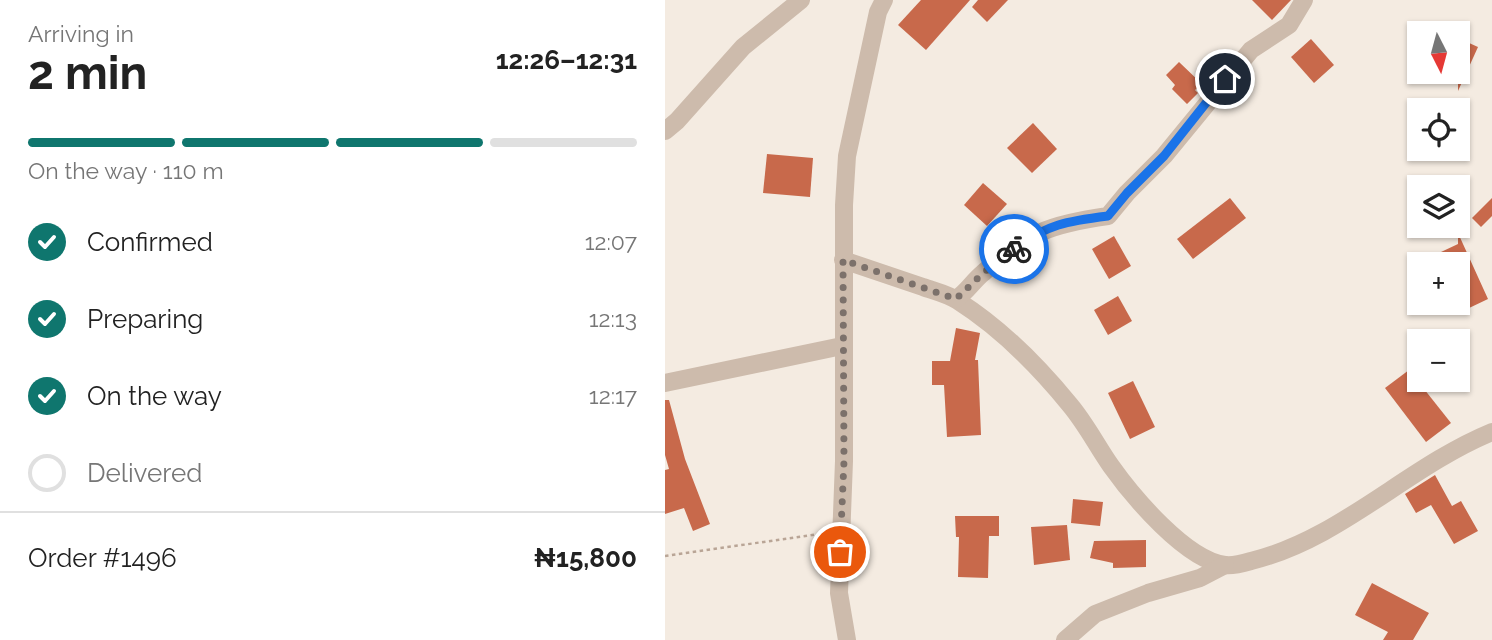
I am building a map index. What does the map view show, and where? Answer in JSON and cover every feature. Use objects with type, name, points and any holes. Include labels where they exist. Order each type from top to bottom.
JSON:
[{"type":"street","points":[[665,131],[743,47],[801,0]]},
{"type":"street","points":[[847,640],[839,593],[844,461],[842,346],[847,156],[878,12],[884,0]]},
{"type":"street","points":[[956,299],[982,274],[1038,231],[1068,221],[1108,216],[1164,156],[1251,50],[1289,25],[1304,0]]},
{"type":"street","points":[[843,260],[956,299],[1006,339],[1068,402],[1088,427],[1111,466],[1167,530],[1186,549],[1224,565]]},
{"type":"street","points":[[665,383],[842,346]]},
{"type":"street","points":[[1065,640],[1095,614],[1148,593],[1200,578],[1224,565],[1250,562],[1295,546],[1350,517],[1462,444],[1492,432]]},
{"type":"path","points":[[665,556],[840,531]]},
{"type":"building","points":[[921,0],[970,0],[926,50],[898,25]]},
{"type":"building","points":[[978,0],[1008,0],[987,22],[972,7]]},
{"type":"building","points":[[1252,0],[1291,0],[1272,20]]},
{"type":"building","points":[[1311,39],[1334,65],[1314,83],[1291,57]]},
{"type":"building","points":[[1470,43],[1478,47],[1470,65]]},
{"type":"building","points":[[1179,62],[1202,84],[1195,90],[1198,93],[1187,104],[1172,89],[1175,85],[1166,75]]},
{"type":"building","points":[[1033,123],[1057,149],[1032,173],[1007,148]]},
{"type":"building","points":[[767,154],[813,158],[810,197],[763,193]]},
{"type":"building","points":[[983,183],[1007,204],[987,226],[964,205]]},
{"type":"building","points":[[1230,198],[1246,218],[1193,259],[1177,239]]},
{"type":"building","points":[[1492,198],[1492,216],[1481,227],[1472,218]]},
{"type":"building","points":[[1114,236],[1131,266],[1109,279],[1092,249]]},
{"type":"building","points":[[1458,238],[1460,238],[1467,252],[1441,252],[1458,244]]},
{"type":"building","points":[[1470,259],[1488,299],[1470,308]]},
{"type":"building","points":[[1118,296],[1132,321],[1108,335],[1094,310]]},
{"type":"building","points":[[956,328],[980,333],[975,360],[978,360],[981,435],[947,437],[944,385],[932,385],[932,361],[950,361]]},
{"type":"building","points":[[1407,372],[1407,392],[1426,392],[1451,423],[1426,442],[1385,388]]},
{"type":"building","points":[[1133,381],[1155,427],[1130,439],[1108,393]]},
{"type":"building","points":[[665,400],[669,400],[685,459],[710,524],[693,531],[684,508],[665,514],[665,470],[669,469],[665,455]]},
{"type":"building","points":[[1435,475],[1452,506],[1461,501],[1478,531],[1454,544],[1431,505],[1416,513],[1405,494]]},
{"type":"building","points":[[1073,499],[1103,502],[1100,526],[1071,523]]},
{"type":"building","points":[[955,516],[999,516],[999,536],[989,536],[988,578],[958,577],[959,537],[956,537]]},
{"type":"building","points":[[1067,525],[1070,560],[1034,565],[1031,527]]},
{"type":"building","points":[[1146,540],[1146,567],[1113,568],[1113,563],[1090,558],[1094,541]]},
{"type":"building","points":[[1372,583],[1429,613],[1413,640],[1383,640],[1388,632],[1355,615]]},
{"type":"way so far","points":[[840,552],[844,461],[843,260],[956,299],[1014,249]]},
{"type":"route","points":[[1014,249],[1038,231],[1068,221],[1108,216],[1164,156],[1225,79]]}]
